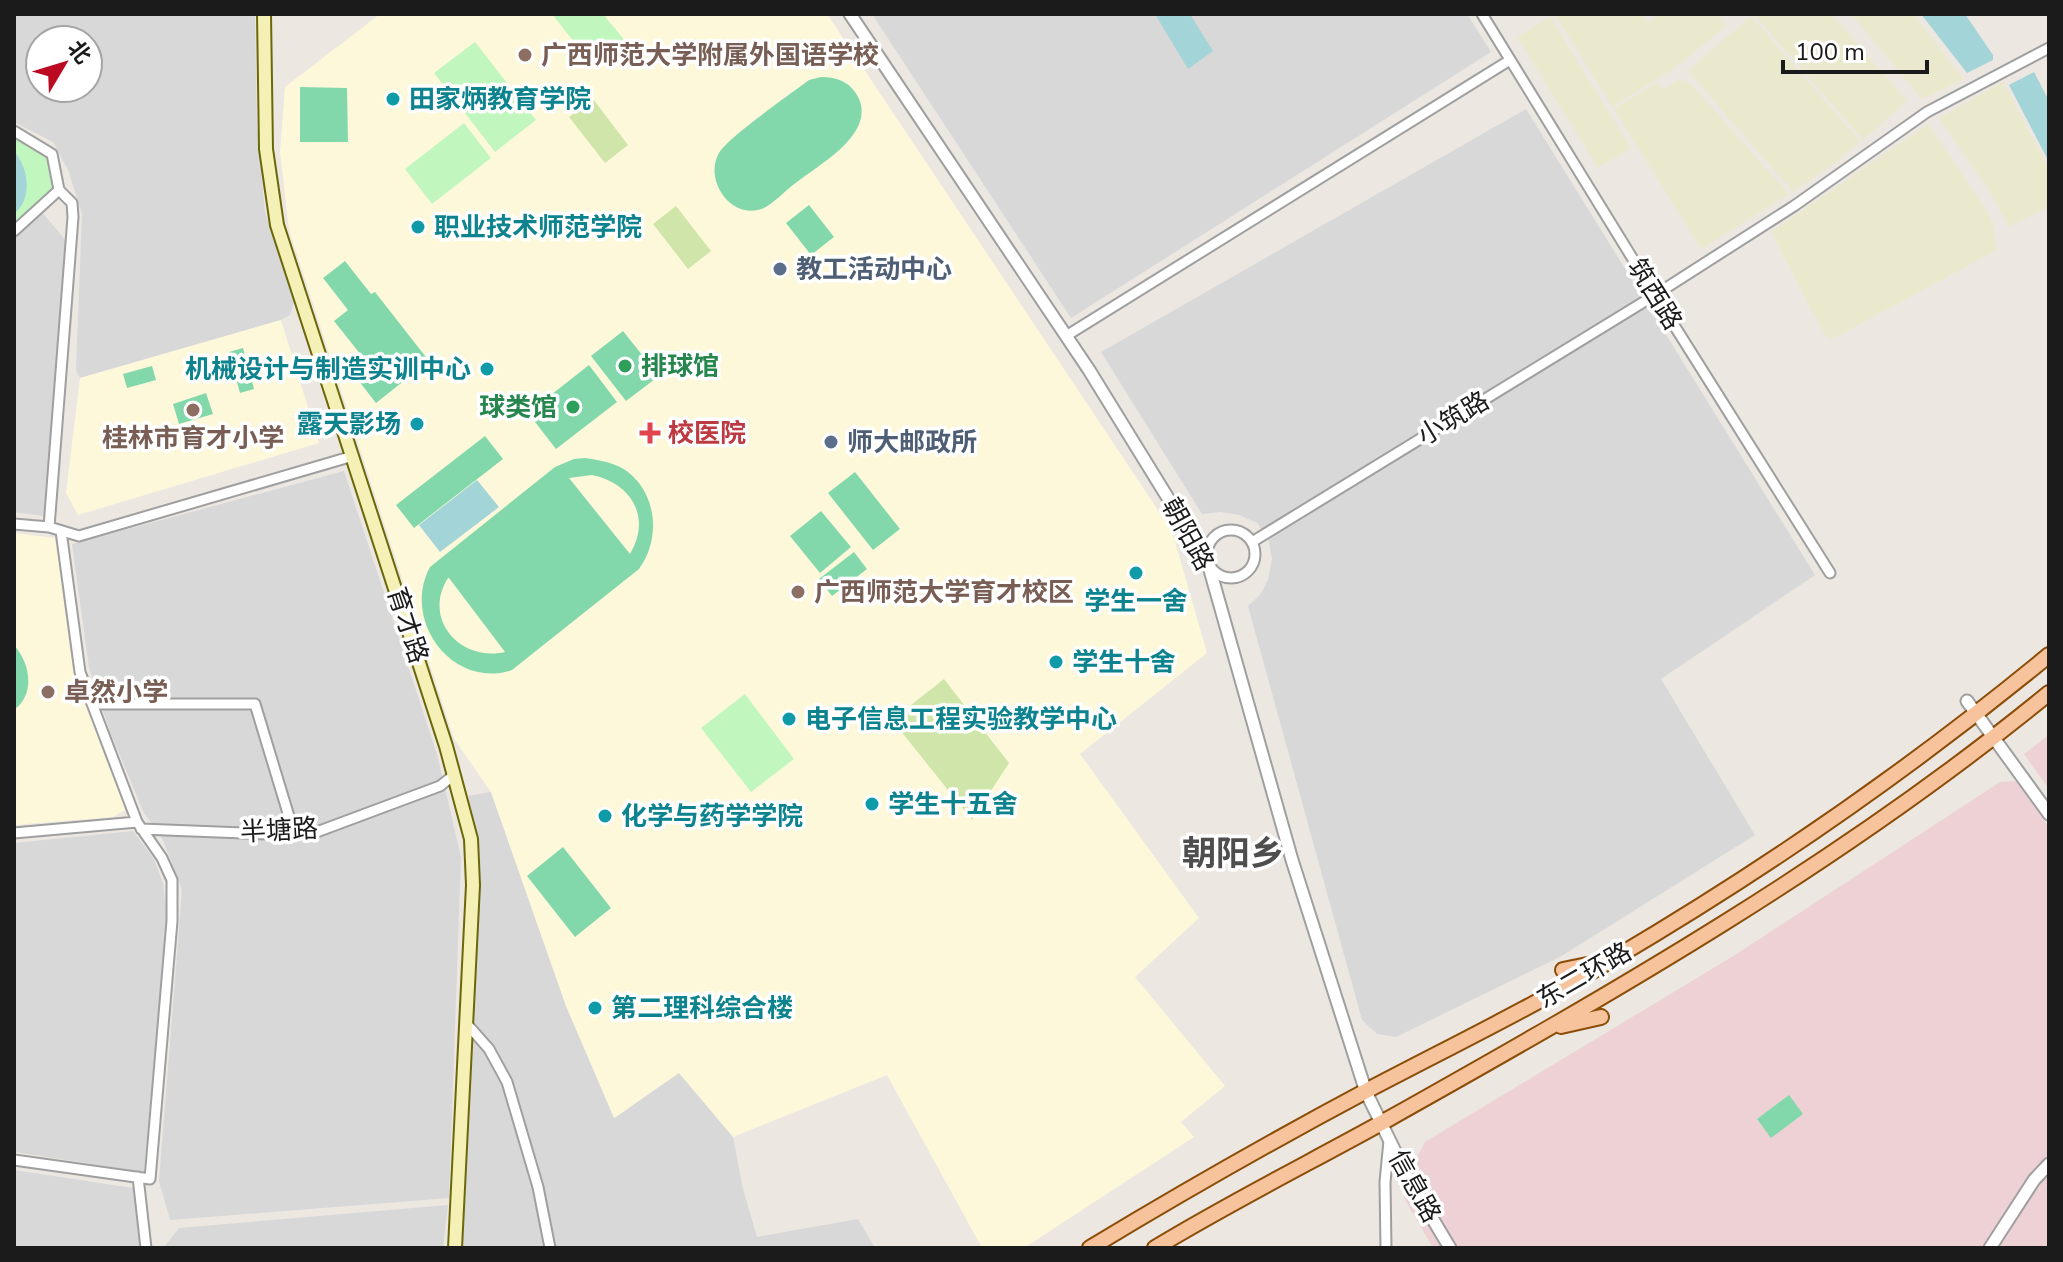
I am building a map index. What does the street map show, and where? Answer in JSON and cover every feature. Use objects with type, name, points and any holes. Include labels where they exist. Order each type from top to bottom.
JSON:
[{"type":"main road","name":"育才路","points":[[264,14],[266,149],[277,225],[454,775],[471,839],[473,862],[455,1248]]},
{"type":"main road","name":"东二环路","points":[[1090,1248],[1366,1092],[1613,959],[1895,776],[2049,655]]},
{"type":"main road","name":"东二环路","points":[[1155,1248],[1381,1123],[1707,935],[1912,799],[2049,693]]},
{"type":"main road","points":[[1563,970],[1613,959]]},
{"type":"main road","points":[[1545,1030],[1601,1017]]},
{"type":"street","name":"朝阳路","points":[[850,14],[1066,336],[1208,563],[1292,860],[1366,1092],[1381,1123]]},
{"type":"street","name":"筑西路","points":[[1482,14],[1830,573]]},
{"type":"street","name":"小筑路","points":[[1252,542],[1655,295],[1794,206],[1927,112],[2049,48]]},
{"type":"street","points":[[1066,336],[1510,60]]},
{"type":"street","points":[[14,131],[52,154],[59,190],[72,203],[49,527]]},
{"type":"street","points":[[14,231],[59,190]]},
{"type":"street","points":[[14,524],[49,527],[79,536],[353,456]]},
{"type":"street","points":[[1232,529],[1240,531],[1252,542],[1253,565],[1241,576],[1226,578],[1212,570],[1208,563],[1207,547],[1216,534],[1232,529]]},
{"type":"street","points":[[14,1160],[150,1179],[172,921],[172,880],[162,858],[139,826],[80,672],[61,531]]},
{"type":"street","points":[[1967,701],[2049,814]]},
{"type":"street","points":[[92,704],[255,704],[294,833]]},
{"type":"street","name":"半塘路","points":[[14,833],[139,826],[314,833],[440,786],[454,775]]},
{"type":"street","points":[[466,1023],[489,1049],[507,1082],[538,1187],[550,1248]]},
{"type":"street","name":"信息路","points":[[1381,1123],[1450,1248]]},
{"type":"street","points":[[1386,1248],[1385,1182],[1389,1141]]},
{"type":"street","points":[[1990,1248],[2034,1180],[2049,1164]]},
{"type":"street","points":[[138,1177],[146,1248]]},
{"type":"shaded area","points":[[14,14],[255,14],[257,127],[265,212],[294,302],[290,315],[80,378],[76,370],[82,214],[68,170],[53,142],[14,122]]},
{"type":"shaded area","name":"广西师范大学育才校区","points":[[380,14],[827,14],[1172,531],[1207,653],[1080,754],[1199,918],[1135,977],[1225,1086],[1181,1122],[1194,1137],[1024,1248],[982,1248],[887,1075],[733,1137],[679,1073],[614,1118],[566,1006],[491,792],[454,739],[289,230],[280,152],[285,87]]},
{"type":"shaded area","points":[[872,14],[1467,14],[1491,52],[1071,318]]},
{"type":"shaded area","points":[[1555,14],[1642,14],[1648,23],[1658,14],[1718,14],[1727,25],[1675,68],[1612,107]]},
{"type":"shaded area","points":[[1754,14],[1832,14],[1907,101],[1863,140]]},
{"type":"shaded area","points":[[1851,14],[1913,14],[1964,79],[1922,99]]},
{"type":"shaded area","points":[[1751,16],[1860,141],[1793,192],[1688,71]]},
{"type":"shaded area","points":[[1550,17],[1631,148],[1598,168],[1517,37]]},
{"type":"shaded area","points":[[1680,79],[1691,84],[1789,194],[1701,249],[1614,109],[1658,82],[1663,90]]},
{"type":"shaded area","points":[[2003,82],[2049,169],[2049,206],[2009,227],[1990,192],[1939,118]]},
{"type":"shaded area","points":[[1526,109],[1815,575],[1661,679],[1755,835],[1560,957],[1396,1037],[1377,1034],[1362,1020],[1248,606],[1260,595],[1268,580],[1272,559],[1268,538],[1257,523],[1239,515],[1220,512],[1202,514],[1101,352]]},
{"type":"shaded area","points":[[1928,124],[1986,209],[1992,222],[1997,250],[1832,339],[1825,336],[1771,232]]},
{"type":"shaded area","points":[[42,212],[67,242],[44,516],[14,512],[14,236]]},
{"type":"shaded area","name":"桂林市育才小学","points":[[281,320],[319,443],[78,515],[66,493],[80,378]]},
{"type":"shaded area","points":[[344,471],[437,754],[461,857],[449,1198],[170,1220],[159,1181],[182,890],[163,840],[144,813],[110,732],[89,668],[72,544]]},
{"type":"shaded area","name":"卓然小学","points":[[14,533],[55,538],[73,669],[124,805],[125,810],[113,817],[14,825]]},
{"type":"shaded area","points":[[2049,735],[2049,789],[2024,754]]},
{"type":"shaded area","points":[[2018,781],[2049,828],[2049,1248],[1433,1248],[1404,1198],[1407,1176],[1425,1142],[1735,955],[2000,782]]},
{"type":"shaded area","points":[[491,792],[566,1006],[615,1118],[679,1072],[733,1137],[743,1189],[757,1237],[858,1219],[875,1248],[462,1248],[478,843],[468,796]]},
{"type":"shaded area","points":[[133,831],[154,859],[163,883],[167,920],[144,1172],[14,1152],[14,843]]},
{"type":"shaded area","points":[[14,1170],[133,1188],[151,1248],[14,1248]]},
{"type":"shaded area","points":[[448,1205],[443,1248],[163,1248],[179,1228]]},
{"type":"green space","points":[[552,14],[603,14],[626,42],[596,66],[592,65]]},
{"type":"green space","points":[[475,42],[536,120],[495,152],[434,73]]},
{"type":"green space","points":[[821,77],[841,81],[857,95],[862,109],[853,135],[830,158],[764,208],[752,211],[731,204],[718,186],[715,175],[719,153],[775,105],[809,80]]},
{"type":"green space","points":[[300,87],[347,88],[348,142],[300,142]]},
{"type":"green space","points":[[593,99],[628,145],[605,163],[569,117]]},
{"type":"green space","points":[[464,123],[491,158],[432,204],[405,169]]},
{"type":"green space","points":[[14,131],[52,154],[59,190],[14,231]]},
{"type":"green space","points":[[809,205],[834,237],[811,255],[786,223]]},
{"type":"green space","points":[[676,206],[711,251],[688,269],[653,224]]},
{"type":"green space","points":[[345,261],[371,294],[375,292],[429,361],[376,403],[351,371],[365,360],[334,321],[348,310],[323,278]]},
{"type":"green space","name":"排球馆","points":[[623,331],[659,376],[626,401],[591,356]]},
{"type":"green space","points":[[243,348],[254,389],[240,393],[229,352]]},
{"type":"green space","name":"球类馆","points":[[589,365],[617,402],[556,449],[528,413]]},
{"type":"green space","points":[[152,366],[156,380],[127,388],[123,374]]},
{"type":"green space","points":[[206,393],[213,414],[179,424],[173,404]]},
{"type":"green space","points":[[485,436],[503,459],[414,528],[396,505]]},
{"type":"green space","points":[[585,458],[618,466],[643,488],[649,501],[653,529],[646,557],[639,569],[512,670],[490,674],[470,670],[452,660],[438,646],[428,629],[422,609],[423,588],[430,567],[555,467]],"holes":[[[592,475],[617,486],[634,504],[639,527],[630,554],[569,478]],[[449,578],[505,652],[473,650],[460,644],[450,634],[440,608],[441,593]]]},
{"type":"green space","points":[[855,472],[900,529],[873,550],[828,493]]},
{"type":"green space","points":[[821,511],[851,547],[820,573],[790,536]]},
{"type":"green space","points":[[854,552],[867,569],[832,596],[819,579]]},
{"type":"green space","points":[[14,645],[27,669],[28,687],[26,696],[14,710],[16,677]]},
{"type":"green space","points":[[944,679],[1009,763],[972,820],[892,720]]},
{"type":"green space","points":[[745,694],[794,759],[751,792],[701,728]]},
{"type":"green space","points":[[563,847],[611,908],[575,937],[527,876]]},
{"type":"green space","points":[[1789,1095],[1803,1114],[1771,1138],[1757,1119]]},
{"type":"water","points":[[1155,14],[1190,14],[1213,51],[1188,69]]},
{"type":"water","points":[[1921,14],[1965,14],[1993,55],[1993,60],[1967,73]]},
{"type":"water","points":[[2034,72],[2049,101],[2049,162],[2009,85]]},
{"type":"water","points":[[14,151],[23,166],[27,183],[24,200],[14,214]]},
{"type":"water","points":[[477,480],[499,507],[440,552],[419,525]]},
{"type":"place","name":"广西师范大学附属外国语学校","points":[[525,55]]},
{"type":"place","name":"田家炳教育学院","points":[[393,99]]},
{"type":"place","name":"职业技术师范学院","points":[[418,227]]},
{"type":"place","name":"教工活动中心","points":[[780,269]]},
{"type":"place","name":"排球馆","points":[[625,366]]},
{"type":"place","name":"机械设计与制造实训中心","points":[[487,369]]},
{"type":"place","name":"球类馆","points":[[573,407]]},
{"type":"place","name":"桂林市育才小学","points":[[193,410]]},
{"type":"place","name":"露天影场","points":[[417,424]]},
{"type":"place","name":"校医院","points":[[650,433]]},
{"type":"place","name":"师大邮政所","points":[[831,442]]},
{"type":"place","name":"学生一舍","points":[[1136,573]]},
{"type":"place","name":"广西师范大学育才校区","points":[[798,592]]},
{"type":"place","name":"学生十舍","points":[[1056,662]]},
{"type":"place","name":"卓然小学","points":[[48,692]]},
{"type":"place","name":"电子信息工程实验教学中心","points":[[789,719]]},
{"type":"place","name":"学生十五舍","points":[[872,804]]},
{"type":"place","name":"化学与药学学院","points":[[605,816]]},
{"type":"place","name":"第二理科综合楼","points":[[595,1008]]},
{"type":"district","name":"朝阳乡","points":[[1233,853]]}]
